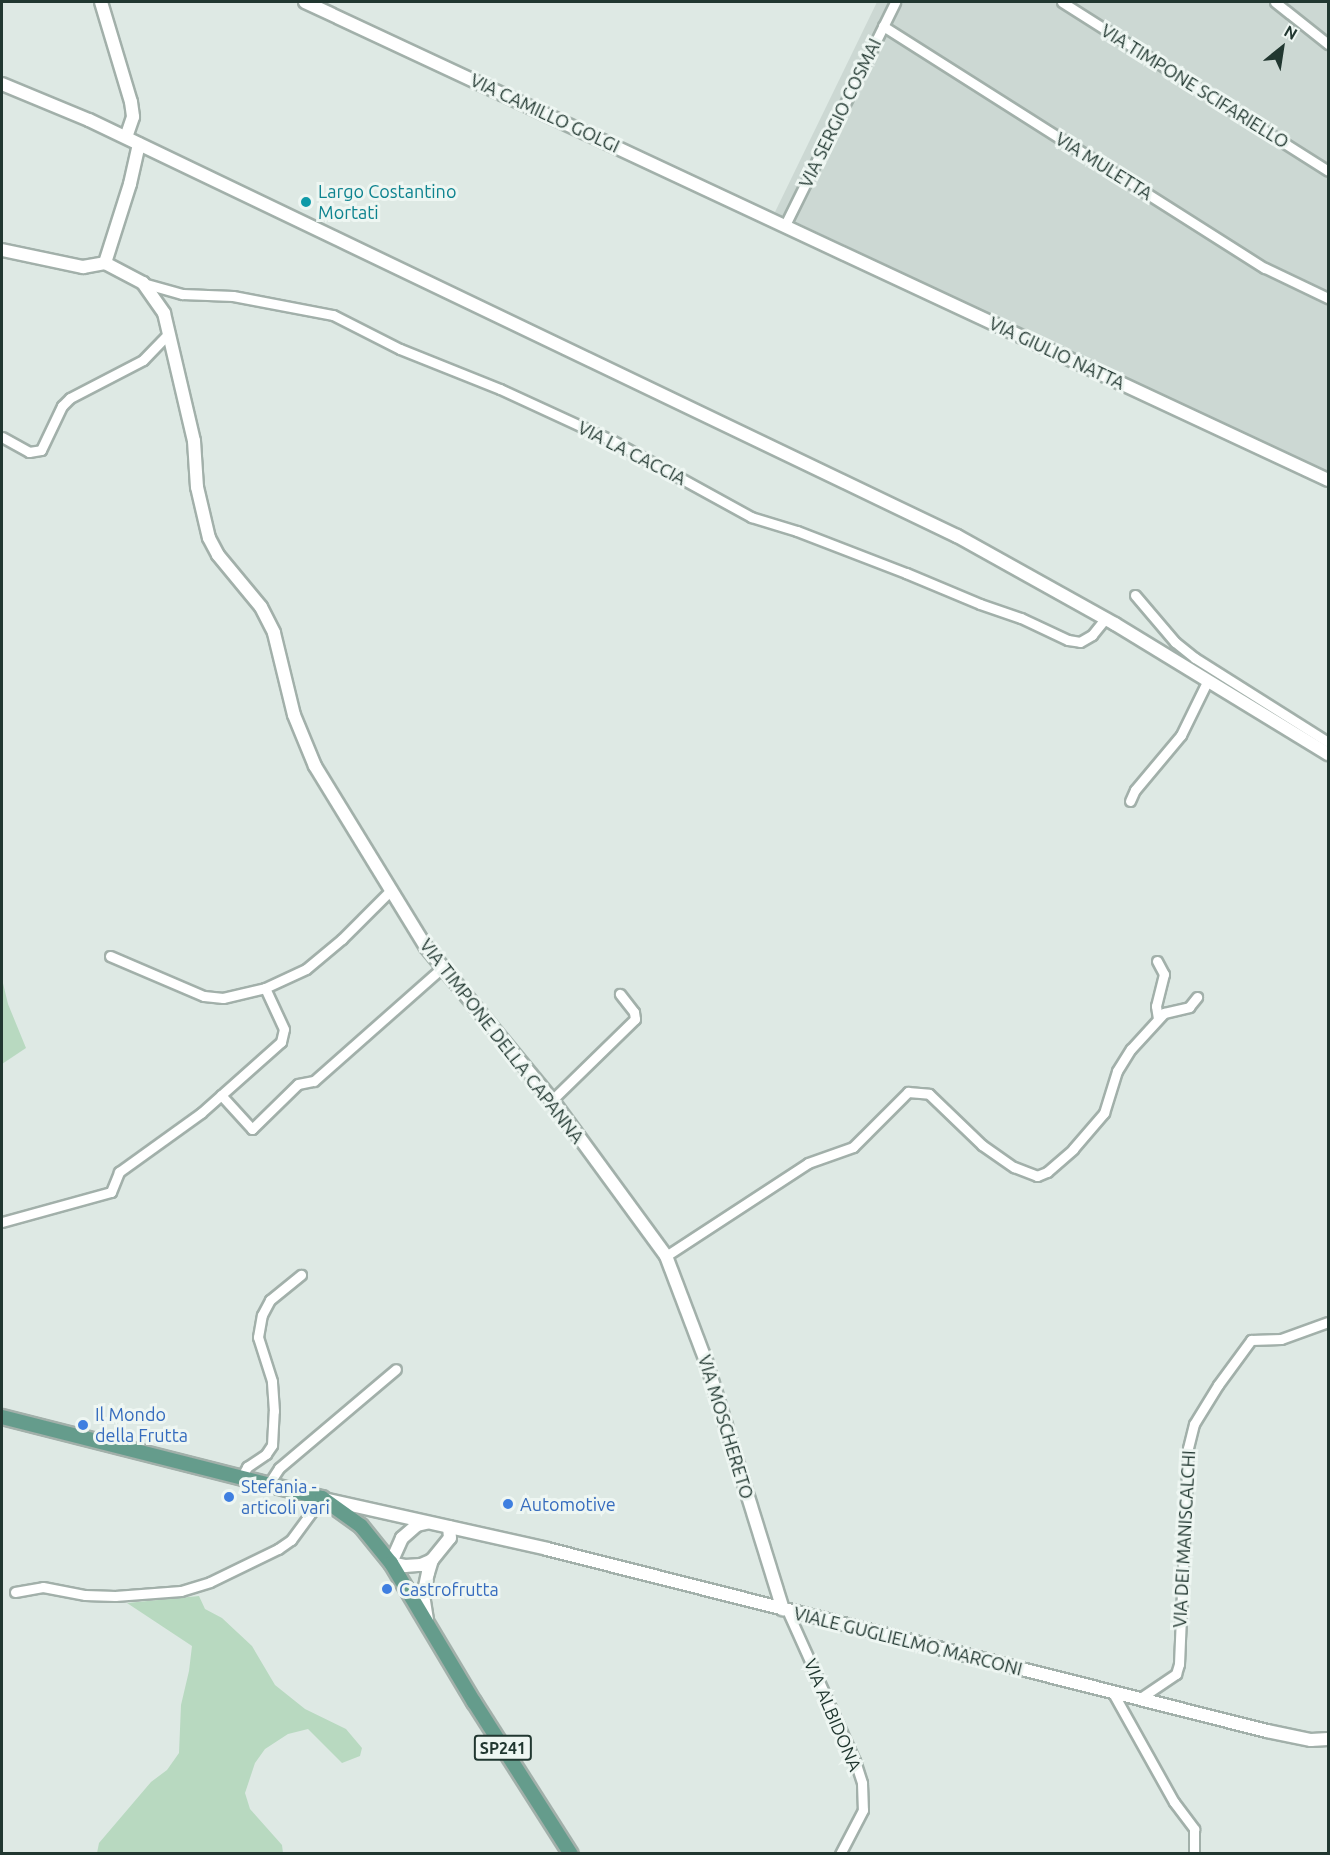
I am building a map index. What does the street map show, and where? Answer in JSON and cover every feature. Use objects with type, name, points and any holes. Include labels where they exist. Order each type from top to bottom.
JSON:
[{"type":"main road","points":[[2,1417],[321,1498]]},
{"type":"main road","name":"SP241","points":[[321,1498],[361,1526],[391,1563],[474,1702],[571,1854]]},
{"type":"street","points":[[101,2],[131,102],[133,117],[126,137]]},
{"type":"street","name":"VIA CAMILLO GOLGI","points":[[305,2],[785,225]]},
{"type":"street","name":"VIA SERGIO COSMAI","points":[[785,225],[895,2]]},
{"type":"street","name":"VIA TIMPONE SCIFARIELLO","points":[[1062,2],[1329,171]]},
{"type":"street","points":[[1275,2],[1329,44]]},
{"type":"street","name":"VIA MULETTA","points":[[883,26],[1265,268],[1329,298]]},
{"type":"street","points":[[2,84],[126,137],[957,536],[1105,619],[1329,754]]},
{"type":"street","points":[[2,250],[83,267],[96,267],[105,263],[130,184],[139,144]]},
{"type":"street","name":"VIA GIULIO NATTA","points":[[785,225],[1329,480]]},
{"type":"street","points":[[105,263],[143,283]]},
{"type":"street","name":"VIA LA CACCIA","points":[[143,283],[182,294],[233,296],[333,315],[400,349],[500,388],[613,441],[752,517],[797,531],[906,573],[1021,618],[1068,640],[1080,642],[1092,635],[1105,619]]},
{"type":"street","name":"VIA TIMPONE DELLA CAPANNA","points":[[143,283],[164,313],[192,431],[197,487],[209,538],[218,555],[261,607],[274,633],[294,715],[315,766],[391,890],[443,968],[552,1100],[663,1252]]},
{"type":"street","points":[[2,437],[29,452],[41,450],[62,406],[70,398],[143,360],[168,334]]},
{"type":"street","points":[[1136,595],[1175,642],[1195,658],[1329,742]]},
{"type":"street","points":[[1130,801],[1135,790],[1181,735],[1208,680]]},
{"type":"street","points":[[110,956],[204,996],[223,998],[265,988],[306,969],[342,939],[391,890]]},
{"type":"street","points":[[1157,961],[1164,974],[1156,1006],[1158,1018]]},
{"type":"street","points":[[221,1095],[252,1129],[298,1084],[314,1082],[443,968]]},
{"type":"street","points":[[2,1222],[111,1192],[119,1172],[133,1164],[221,1095],[281,1042],[284,1029],[265,988]]},
{"type":"street","points":[[552,1100],[635,1019],[634,1012],[620,994]]},
{"type":"street","points":[[663,1252],[808,1163],[853,1147],[908,1092],[929,1094],[982,1145],[1014,1167],[1037,1176],[1073,1149],[1104,1113],[1117,1071],[1131,1049],[1158,1018],[1164,1013],[1189,1007],[1197,997]]},
{"type":"street","name":"VIA MOSCHERETO","points":[[663,1252],[707,1364],[785,1610]]},
{"type":"street","points":[[241,1478],[247,1467],[266,1454],[272,1445],[274,1411],[272,1381],[258,1337],[262,1315],[270,1300],[300,1275]]},
{"type":"street","name":"VIA DEI MANISCALCHI","points":[[1139,1699],[1176,1674],[1179,1664],[1182,1541],[1190,1436],[1207,1400],[1251,1340],[1281,1339],[1329,1322]]},
{"type":"street","points":[[268,1485],[279,1468],[396,1369]]},
{"type":"street","points":[[15,1592],[42,1587],[85,1595],[115,1596],[181,1591],[210,1582],[278,1549],[291,1540],[321,1498],[488,1538]]},
{"type":"street","points":[[426,1523],[417,1525],[402,1538],[391,1563],[421,1565],[432,1560],[448,1542],[449,1527]]},
{"type":"street","points":[[448,1542],[488,1538]]},
{"type":"street","name":"VIALE GUGLIELMO MARCONI","points":[[488,1538],[547,1549],[1267,1731],[1311,1740],[1329,1739]]},
{"type":"street","points":[[427,1620],[423,1596],[432,1560]]},
{"type":"street","name":"VIA ALBIDONA","points":[[785,1610],[855,1761],[861,1783],[863,1810],[840,1854]]},
{"type":"street","points":[[1113,1693],[1174,1802],[1194,1829],[1194,1854]]},
{"type":"shaded area","points":[[877,2],[1328,2],[1328,471],[1314,467],[775,212]]},
{"type":"green space","points":[[2,979],[8,1004],[26,1048],[2,1064]]},
{"type":"green space","points":[[199,1596],[205,1609],[222,1618],[252,1646],[275,1685],[305,1709],[346,1729],[362,1748],[360,1756],[342,1763],[308,1729],[288,1734],[265,1749],[255,1763],[245,1793],[250,1809],[282,1845],[283,1853],[97,1853],[99,1843],[151,1782],[167,1770],[179,1753],[181,1705],[192,1646],[127,1603]]},
{"type":"place","name":"Largo Costantino Mortati","points":[[306,202]]},
{"type":"place","name":"Il Mondo della Frutta","points":[[83,1425]]},
{"type":"place","name":"Stefania - articoli vari","points":[[229,1497]]},
{"type":"place","name":"Automotive","points":[[508,1504]]},
{"type":"place","name":"Castrofrutta","points":[[387,1589]]}]
